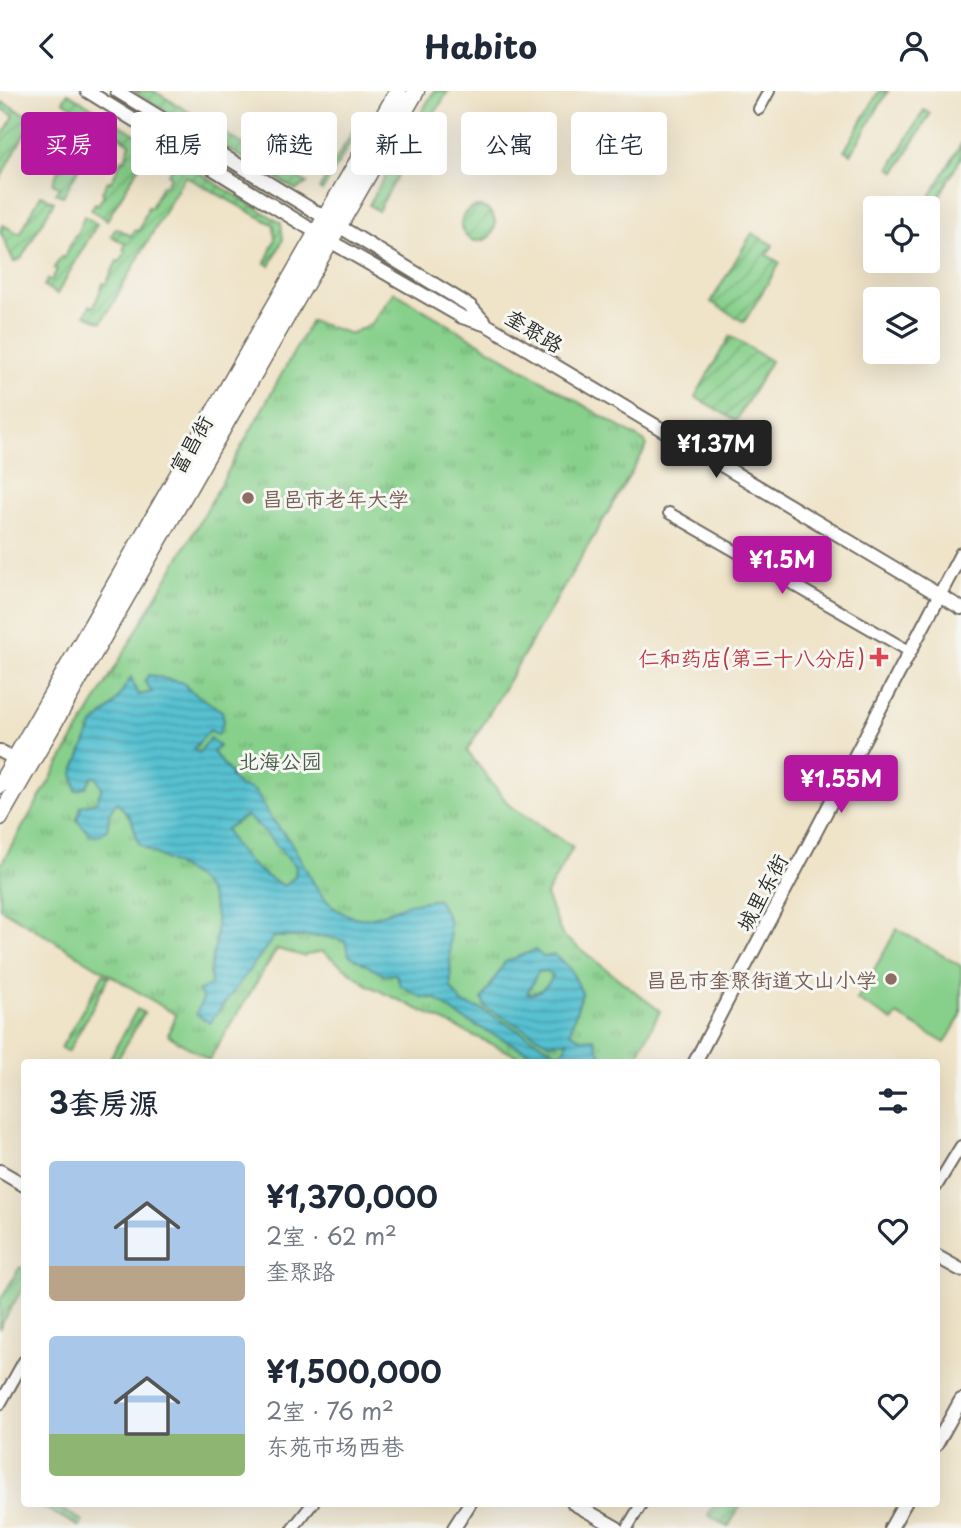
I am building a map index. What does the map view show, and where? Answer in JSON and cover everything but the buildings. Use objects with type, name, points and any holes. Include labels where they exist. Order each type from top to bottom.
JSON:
[{"type":"main road","name":"富昌街","points":[[0,817],[22,762],[324,237],[398,91]]},
{"type":"main road","name":"富昌街","points":[[332,222],[416,91]]},
{"type":"main road","name":"富昌街","points":[[0,785],[22,762]]},
{"type":"street","name":"奎聚路","points":[[87,91],[324,237],[462,317],[487,325],[961,608]]},
{"type":"street","points":[[117,91],[470,306],[487,325]]},
{"type":"street","points":[[759,109],[769,91]]},
{"type":"street","points":[[670,513],[909,651]]},
{"type":"street","name":"城里东街","points":[[697,1059],[961,554]]},
{"type":"street","points":[[0,751],[22,762]]},
{"type":"street","points":[[940,1180],[961,1146]]},
{"type":"street","points":[[0,1171],[21,1183]]},
{"type":"street","points":[[940,1258],[961,1270]]},
{"type":"street","points":[[0,1404],[21,1366]]},
{"type":"street","points":[[940,1438],[961,1400]]},
{"type":"street","points":[[293,1528],[310,1507]]},
{"type":"street","points":[[454,1528],[467,1507]]},
{"type":"street","points":[[580,1507],[613,1527]]},
{"type":"street","points":[[627,1528],[640,1507]]},
{"type":"street","points":[[891,1528],[903,1507]]},
{"type":"green space","points":[[133,91],[154,91],[189,112],[168,112]]},
{"type":"green space","points":[[434,91],[448,91],[436,112],[422,112]]},
{"type":"green space","points":[[879,91],[888,91],[851,154],[845,150]]},
{"type":"green space","points":[[68,93],[99,112],[81,112],[63,101]]},
{"type":"green space","points":[[2,102],[21,112],[21,140],[0,179],[0,139],[14,116],[0,107]]},
{"type":"green space","points":[[924,110],[930,114],[896,172],[890,168]]},
{"type":"green space","points":[[117,123],[131,131],[131,175],[134,175],[107,220],[91,210],[95,203],[98,205],[108,181],[111,182],[117,175],[130,143],[117,135]]},
{"type":"green space","points":[[351,134],[351,142],[337,166],[337,158]]},
{"type":"green space","points":[[227,135],[241,143],[241,157],[227,148]]},
{"type":"green space","points":[[961,144],[961,158],[940,196],[930,196]]},
{"type":"green space","points":[[56,175],[75,175],[63,196],[55,193],[59,187],[53,183]]},
{"type":"green space","points":[[202,175],[281,223],[283,239],[270,266],[265,263],[275,240],[274,225],[185,176],[102,322],[85,315],[90,305],[94,307],[103,283],[106,284],[117,261],[120,262],[126,252],[123,250],[126,244],[111,236],[116,228],[131,236],[135,230],[139,231],[148,207],[151,208],[162,185],[165,186],[171,176]]},
{"type":"green space","points":[[271,175],[294,175],[307,183],[296,190]]},
{"type":"green space","points":[[327,175],[332,175],[322,191],[319,189]]},
{"type":"green space","points":[[386,175],[398,175],[378,211],[369,205]]},
{"type":"green space","points":[[41,195],[54,202],[21,259],[14,262],[0,231],[3,225],[20,234]]},
{"type":"green space","points":[[478,207],[490,212],[495,224],[490,236],[478,241],[466,236],[461,224],[466,212]]},
{"type":"green space","points":[[84,216],[97,224],[57,294],[44,286],[48,279],[51,281],[57,270],[54,268],[61,257],[64,258],[75,235],[77,236]]},
{"type":"green space","points":[[752,233],[773,245],[767,255],[780,263],[744,322],[711,302]]},
{"type":"green space","name":"北海公园","points":[[394,292],[645,442],[647,446],[467,751],[510,806],[573,847],[546,895],[562,935],[660,1011],[636,1059],[524,1059],[369,986],[322,951],[303,956],[277,949],[207,1059],[168,1035],[176,1015],[0,908],[0,866],[206,511],[311,321],[351,334],[372,323]]},
{"type":"green space","points":[[730,336],[771,361],[736,421],[695,397]]},
{"type":"green space","points":[[897,929],[961,966],[961,1015],[945,1043],[897,1015],[893,1021],[857,1000]]},
{"type":"green space","points":[[103,974],[109,977],[68,1052],[61,1048]]},
{"type":"green space","points":[[137,1009],[144,1013],[118,1059],[110,1059]]},
{"type":"green space","points":[[21,1268],[21,1291],[0,1327],[0,1300]]},
{"type":"green space","points":[[42,1507],[57,1507],[83,1521],[80,1527]]},
{"type":"green space","points":[[713,1507],[740,1507],[728,1527],[708,1515]]},
{"type":"water","name":"北海公园","points":[[149,675],[184,683],[188,689],[222,711],[224,721],[218,735],[210,730],[193,749],[199,753],[210,738],[219,746],[213,752],[232,775],[230,777],[240,787],[256,793],[291,843],[318,889],[335,908],[347,915],[366,918],[410,904],[438,899],[449,920],[451,988],[462,1003],[483,1010],[558,1053],[565,1049],[568,1041],[549,1043],[485,1007],[482,999],[505,962],[535,950],[543,957],[554,955],[570,968],[582,993],[570,1032],[582,1039],[594,1038],[600,1059],[542,1059],[463,1019],[436,999],[421,997],[400,985],[396,974],[384,975],[349,955],[345,941],[326,937],[274,937],[210,1023],[196,1014],[203,999],[199,991],[211,984],[210,970],[216,936],[216,916],[205,887],[184,869],[139,844],[131,818],[117,802],[110,811],[107,830],[99,835],[90,834],[77,821],[81,806],[96,802],[102,788],[96,777],[92,777],[86,787],[76,791],[73,773],[93,725],[113,706],[131,677],[138,695],[152,692],[144,681]],"holes":[[[246,816],[260,827],[296,866],[295,876],[285,886],[242,856],[226,829]],[[546,971],[553,975],[546,986],[527,994],[538,972]]]},
{"type":"place","name":"昌邑市老年大学","points":[[248,498]]},
{"type":"place","name":"仁和药店(第三十八分店)","points":[[879,657]]},
{"type":"place","name":"昌邑市奎聚街道文山小学","points":[[891,979]]}]
